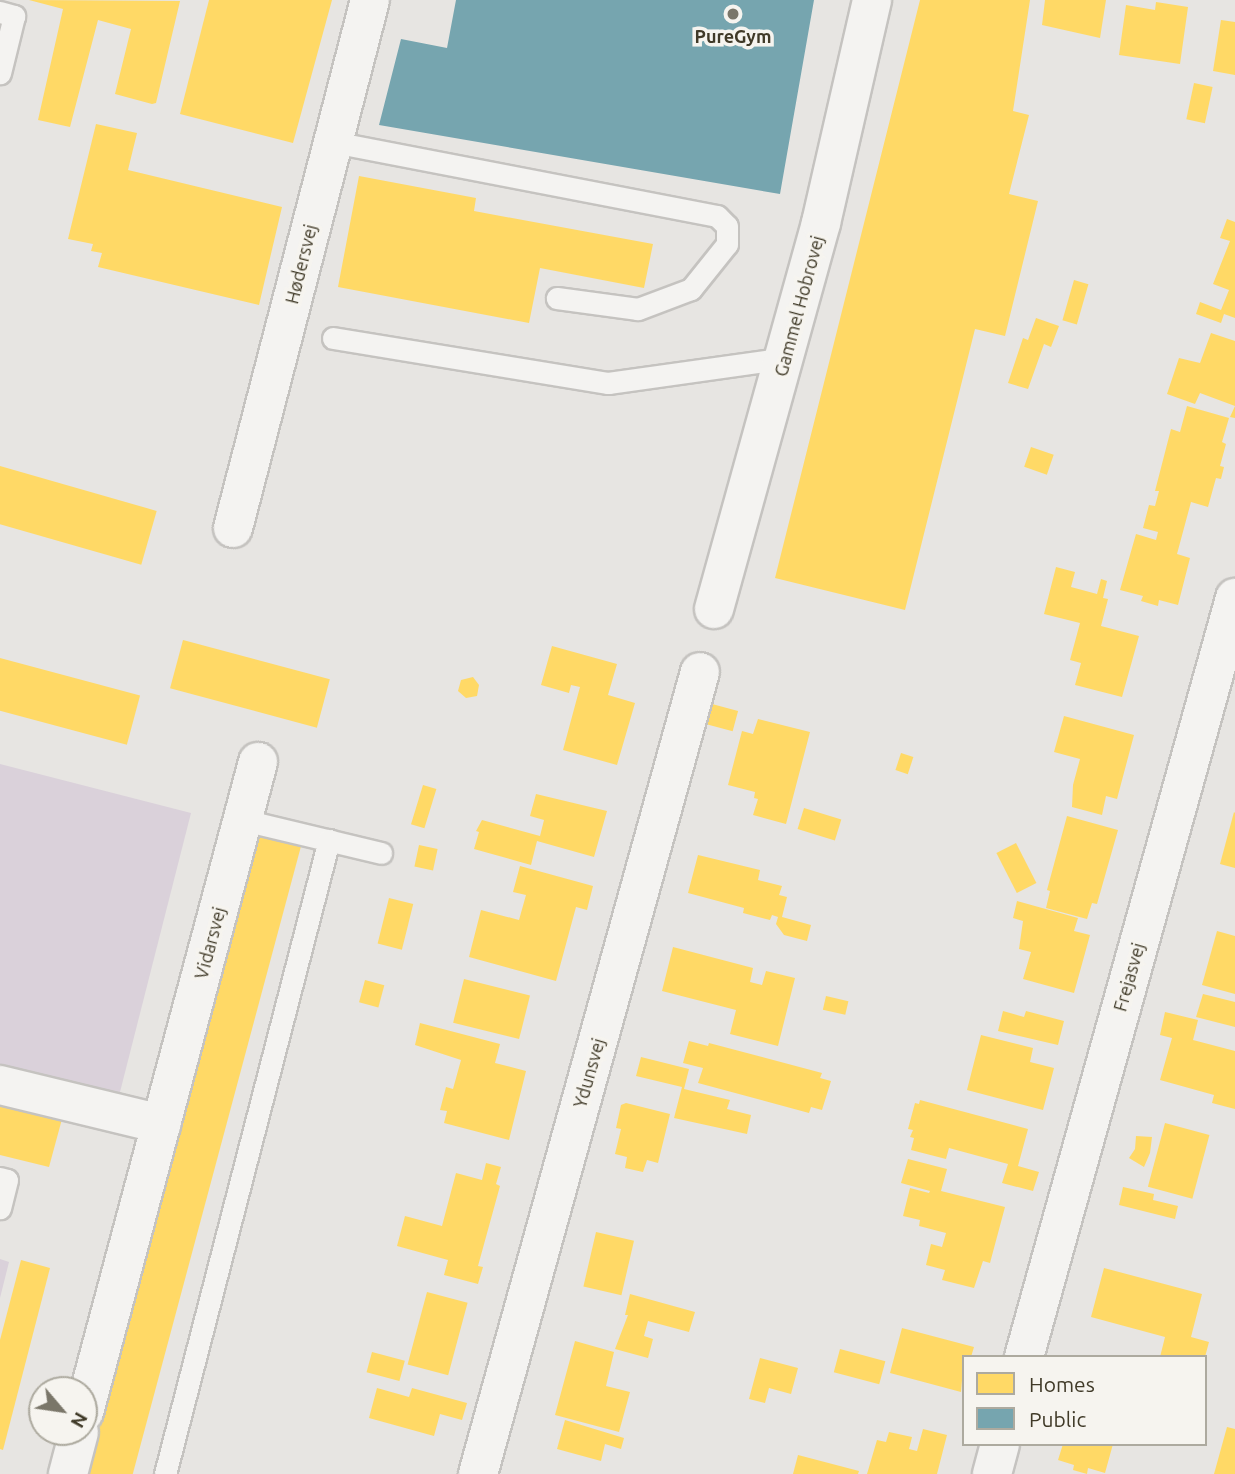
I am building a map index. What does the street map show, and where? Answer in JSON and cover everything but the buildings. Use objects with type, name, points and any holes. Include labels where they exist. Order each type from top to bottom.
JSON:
[{"type":"street","name":"Hødersvej","points":[[233,528],[370,0]]},
{"type":"street","name":"Gammel Hobrovej","points":[[714,609],[821,223],[873,0]]},
{"type":"street","name":"Frejasvej","points":[[1025,1355],[1235,598]]},
{"type":"street","name":"Ydunsvej","points":[[478,1474],[700,672]]},
{"type":"street","name":"Vidarsvej","points":[[94,1376],[258,762]]},
{"type":"street","points":[[0,1085],[161,1124]]},
{"type":"street","points":[[68,1474],[75,1446]]},
{"type":"street","points":[[992,1474],[999,1446]]},
{"type":"lane","points":[[0,12],[14,16],[0,73]]},
{"type":"lane","points":[[333,142],[717,216],[727,226],[727,244],[691,289],[638,309],[557,298]]},
{"type":"lane","points":[[333,338],[608,383],[785,358]]},
{"type":"lane","points":[[243,820],[381,853]]},
{"type":"lane","points":[[165,1474],[329,840]]},
{"type":"lane","points":[[0,1178],[7,1180],[0,1208]]},
{"type":"shaded area","points":[[0,764],[191,813],[119,1096],[0,1067]]},
{"type":"shaded area","points":[[0,1259],[9,1262],[0,1298]]},
{"type":"place","name":"PureGym","points":[[733,14]]}]
